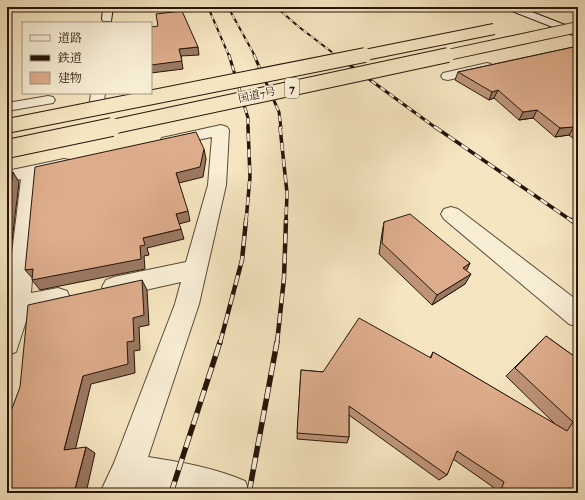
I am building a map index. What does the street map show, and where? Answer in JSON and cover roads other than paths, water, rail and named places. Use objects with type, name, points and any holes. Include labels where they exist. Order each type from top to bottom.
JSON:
[{"type":"highway","points":[[519,24],[563,15]]},
{"type":"highway","name":"国道7号","points":[[7,126],[504,27]]},
{"type":"highway","name":"国道7号","points":[[7,149],[578,27]]},
{"type":"street","points":[[107,21],[108,7]]},
{"type":"street","points":[[514,9],[538,7]]},
{"type":"street","points":[[514,9],[578,34]]},
{"type":"street","points":[[448,76],[498,65]]},
{"type":"street","points":[[96,109],[98,94]]},
{"type":"street","points":[[7,107],[48,100]]},
{"type":"street","points":[[152,145],[221,130],[217,185],[187,304],[122,482],[177,478],[233,493]]},
{"type":"street","points":[[7,177],[76,162]]},
{"type":"street","points":[[7,343],[31,172]]},
{"type":"street","points":[[451,214],[578,316]]},
{"type":"street","points":[[12,308],[196,269]]},
{"type":"railway","points":[[208,7],[229,56]]},
{"type":"railway","points":[[228,7],[255,56]]},
{"type":"railway","points":[[276,7],[337,56]]},
{"type":"railway","points":[[229,55],[248,118],[248,127]]},
{"type":"railway","points":[[254,55],[279,112],[281,128]]},
{"type":"railway","points":[[336,55],[436,128]]},
{"type":"railway","points":[[246,221],[250,177],[248,127]]},
{"type":"railway","points":[[280,127],[287,193],[286,221]]},
{"type":"railway","points":[[435,127],[572,221]]},
{"type":"railway","points":[[220,343],[242,260],[246,220]]},
{"type":"railway","points":[[277,343],[284,278],[286,220]]},
{"type":"railway","points":[[571,220],[578,225]]},
{"type":"railway","points":[[171,493],[220,342]]},
{"type":"railway","points":[[249,493],[277,342]]}]
